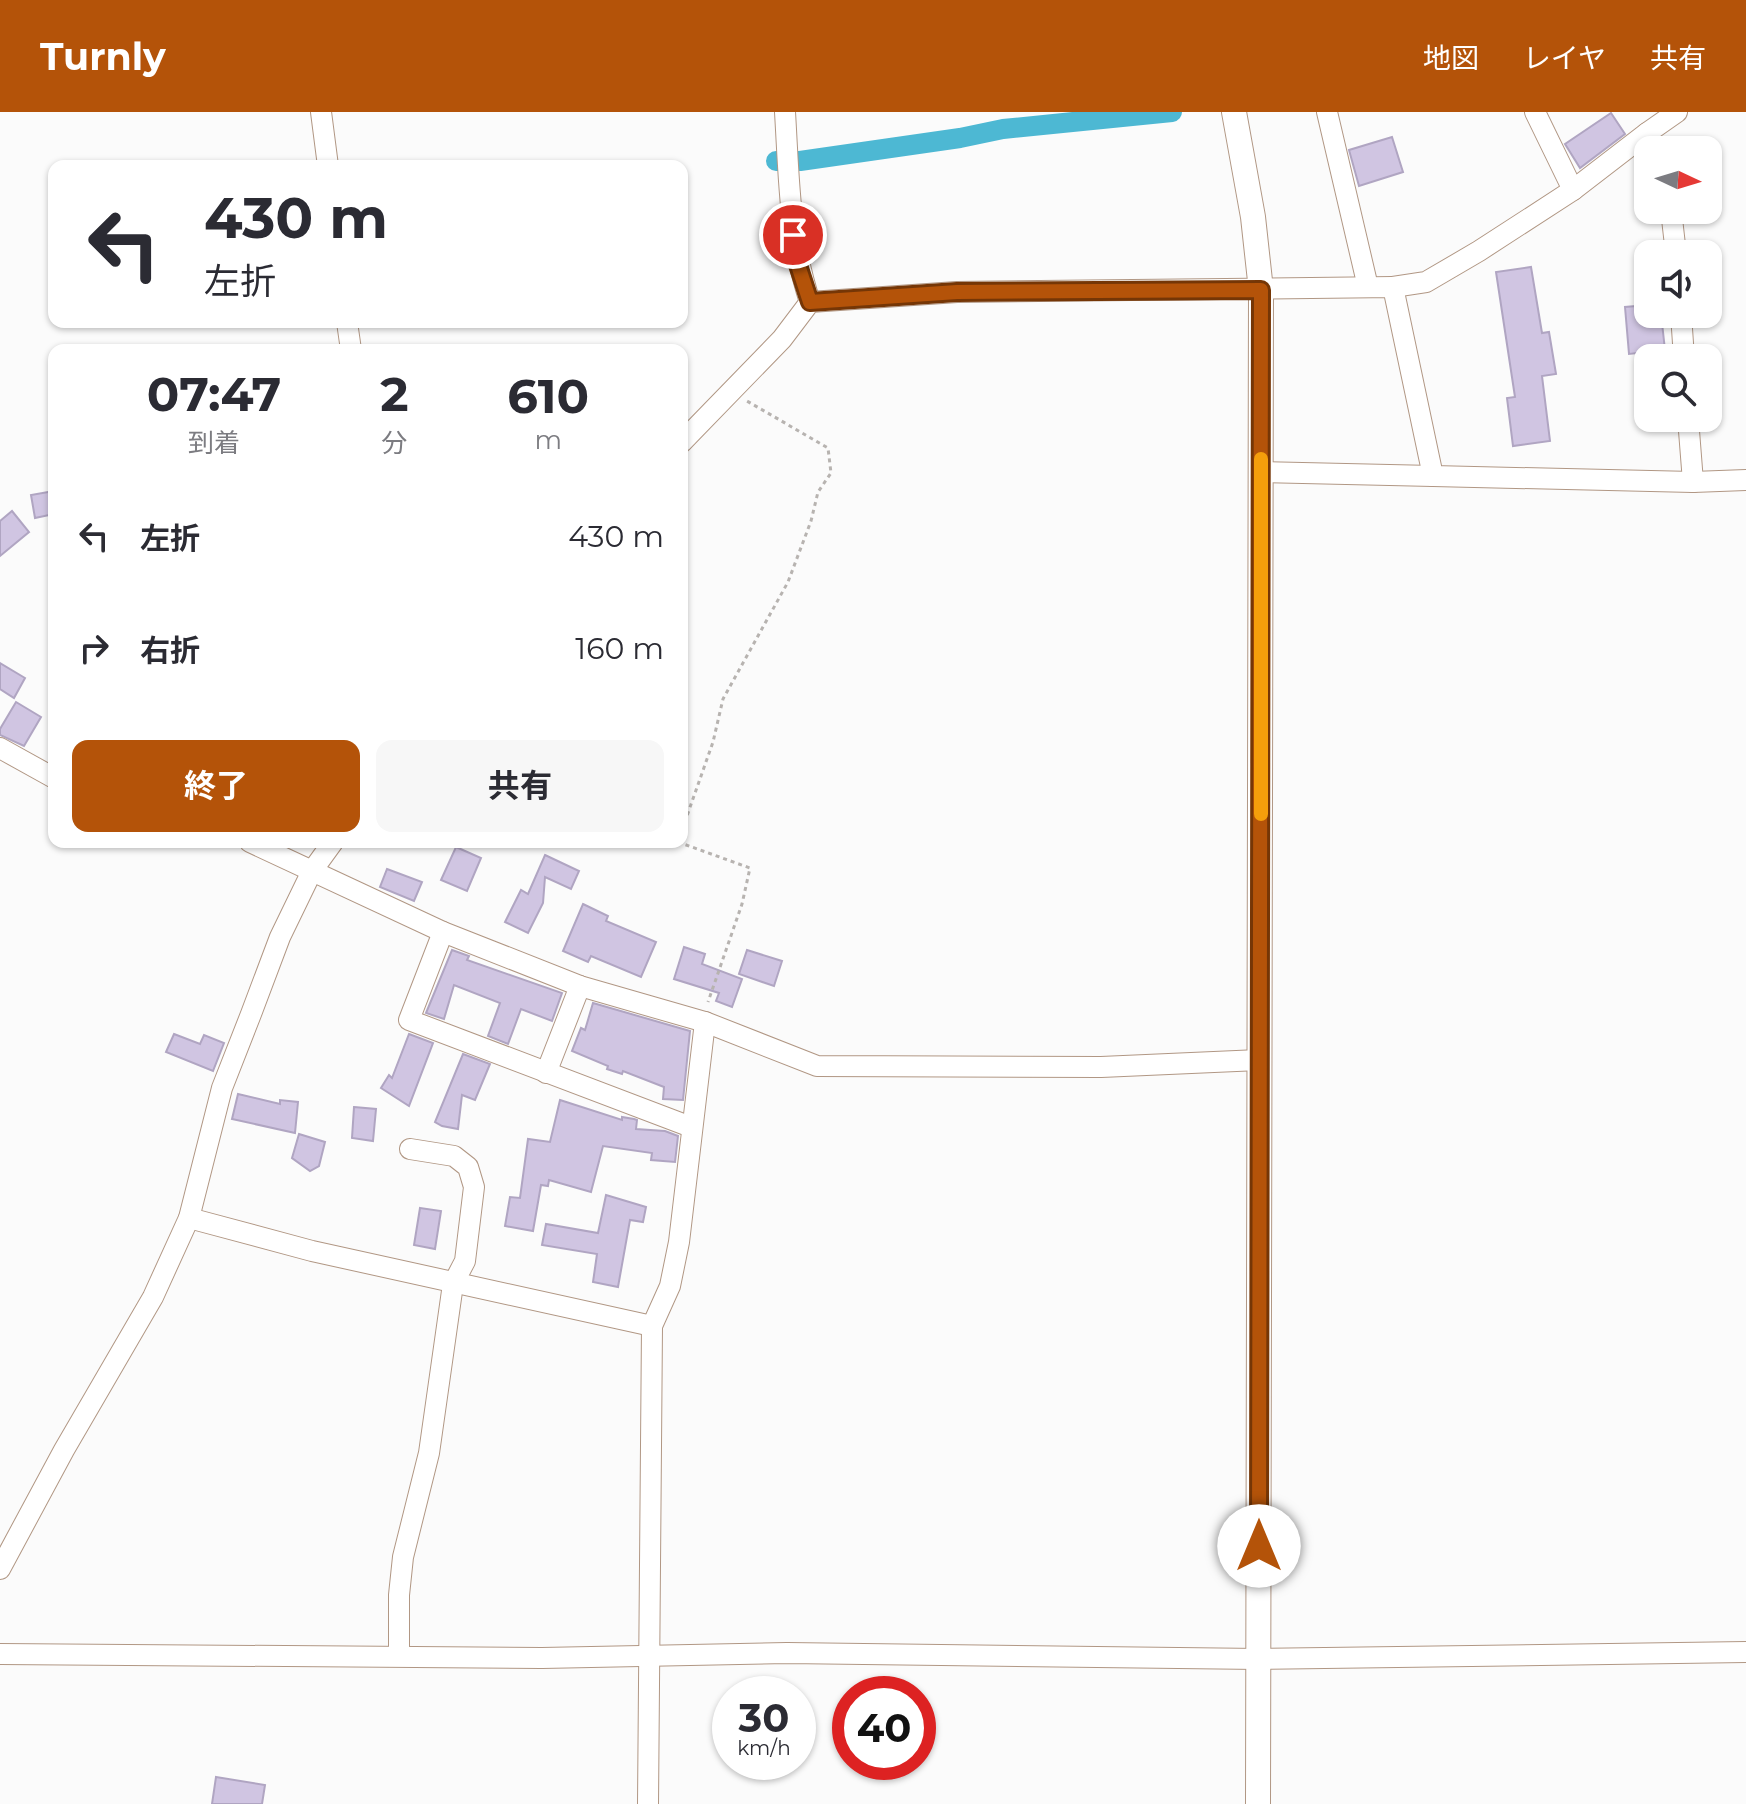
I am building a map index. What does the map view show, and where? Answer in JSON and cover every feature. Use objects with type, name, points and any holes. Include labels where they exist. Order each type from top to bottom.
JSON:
[{"type":"street","points":[[321,112],[327,160]]},
{"type":"street","points":[[785,112],[797,262],[810,302]]},
{"type":"street","points":[[1234,112],[1253,217],[1261,290],[1258,1804]]},
{"type":"street","points":[[1327,112],[1368,287]]},
{"type":"street","points":[[1535,112],[1573,190]]},
{"type":"street","points":[[1655,136],[1677,112]]},
{"type":"street","points":[[688,436],[782,339],[810,302],[957,292],[1261,290],[1393,287],[1426,282],[1634,152]]},
{"type":"street","points":[[1393,287],[1433,476]]},
{"type":"street","points":[[1689,432],[1693,482]]},
{"type":"street","points":[[1261,472],[1693,482],[1746,480]]},
{"type":"street","points":[[0,748],[48,775]]},
{"type":"street","points":[[263,848],[443,932],[580,986],[705,1022],[817,1066],[1101,1067],[1259,1060]]},
{"type":"street","points":[[0,1569],[64,1450],[153,1297],[189,1218],[222,1088],[280,937],[312,871],[329,848]]},
{"type":"street","points":[[443,932],[409,1020],[691,1127]]},
{"type":"street","points":[[546,1073],[580,986]]},
{"type":"street","points":[[648,1804],[652,1326],[670,1286],[679,1242],[705,1022]]},
{"type":"street","points":[[399,1655],[399,1595],[403,1557],[429,1453],[453,1284],[465,1261],[474,1187],[468,1167],[454,1156],[410,1149]]},
{"type":"street","points":[[189,1218],[453,1284],[652,1326]]},
{"type":"street","points":[[0,1654],[648,1656],[787,1653],[1259,1659],[1746,1652]]},
{"type":"path","points":[[688,813],[713,742],[723,699],[788,582],[811,521],[818,492],[831,473],[828,448],[732,391]]},
{"type":"path","points":[[688,846],[750,868],[742,904],[708,997],[705,1022]]},
{"type":"building","points":[[1611,113],[1625,134],[1580,168],[1565,144]]},
{"type":"building","points":[[1392,137],[1403,172],[1359,186],[1349,150]]},
{"type":"building","points":[[1531,267],[1542,333],[1549,332],[1556,374],[1542,376],[1550,441],[1513,446],[1507,398],[1515,397],[1496,272]]},
{"type":"building","points":[[1634,306],[1634,328],[1663,328],[1664,344],[1634,344],[1634,353],[1629,354],[1625,307]]},
{"type":"building","points":[[48,492],[48,515],[35,518],[31,495]]},
{"type":"building","points":[[12,511],[29,532],[0,556],[0,521]]},
{"type":"building","points":[[0,663],[25,678],[14,698],[0,689]]},
{"type":"building","points":[[16,702],[41,717],[24,746],[0,735],[0,729]]},
{"type":"building","points":[[456,848],[481,858],[467,891],[441,880]]},
{"type":"building","points":[[545,855],[579,871],[571,889],[545,877],[543,903],[528,933],[505,922],[521,890],[528,894]]},
{"type":"building","points":[[387,869],[422,882],[414,901],[380,887]]},
{"type":"building","points":[[583,904],[608,916],[606,921],[656,942],[641,977],[591,956],[588,962],[563,951]]},
{"type":"building","points":[[684,947],[705,954],[702,964],[742,979],[732,1007],[716,1001],[719,993],[674,979]]},
{"type":"building","points":[[452,950],[469,956],[467,960],[562,993],[552,1021],[521,1009],[508,1044],[488,1036],[500,1003],[454,985],[444,1019],[426,1013]]},
{"type":"building","points":[[747,950],[782,961],[774,986],[739,974]]},
{"type":"building","points":[[593,1003],[690,1031],[683,1100],[663,1099],[664,1087],[623,1071],[622,1074],[607,1069],[608,1066],[572,1051],[581,1028],[585,1030]]},
{"type":"building","points":[[174,1034],[200,1044],[204,1035],[224,1043],[213,1071],[166,1052]]},
{"type":"building","points":[[409,1034],[433,1043],[409,1106],[381,1088],[389,1075],[392,1078]]},
{"type":"building","points":[[463,1054],[490,1064],[475,1100],[462,1095],[458,1129],[435,1122]]},
{"type":"building","points":[[238,1094],[280,1104],[280,1100],[298,1102],[295,1133],[232,1119]]},
{"type":"building","points":[[560,1100],[622,1120],[622,1117],[637,1120],[636,1129],[665,1131],[678,1136],[675,1162],[651,1160],[652,1153],[603,1146],[591,1192],[549,1180],[548,1186],[541,1185],[533,1231],[505,1226],[510,1197],[520,1198],[528,1139],[550,1142]]},
{"type":"building","points":[[354,1107],[376,1109],[373,1141],[352,1138]]},
{"type":"building","points":[[299,1134],[325,1142],[319,1166],[310,1171],[292,1158]]},
{"type":"building","points":[[606,1195],[646,1207],[643,1222],[630,1220],[618,1287],[593,1282],[597,1254],[542,1245],[546,1224],[598,1233]]},
{"type":"building","points":[[420,1208],[441,1211],[435,1249],[414,1245]]},
{"type":"building","points":[[216,1777],[265,1785],[262,1804],[212,1804]]},
{"type":"waterway","points":[[776,161],[800,161],[1003,129],[1172,112]]},
{"type":"slow traffic","points":[[1261,459],[1261,814]]},
{"type":"route","points":[[793,235],[797,262],[810,302],[957,292],[1261,290],[1259,1546]]}]
